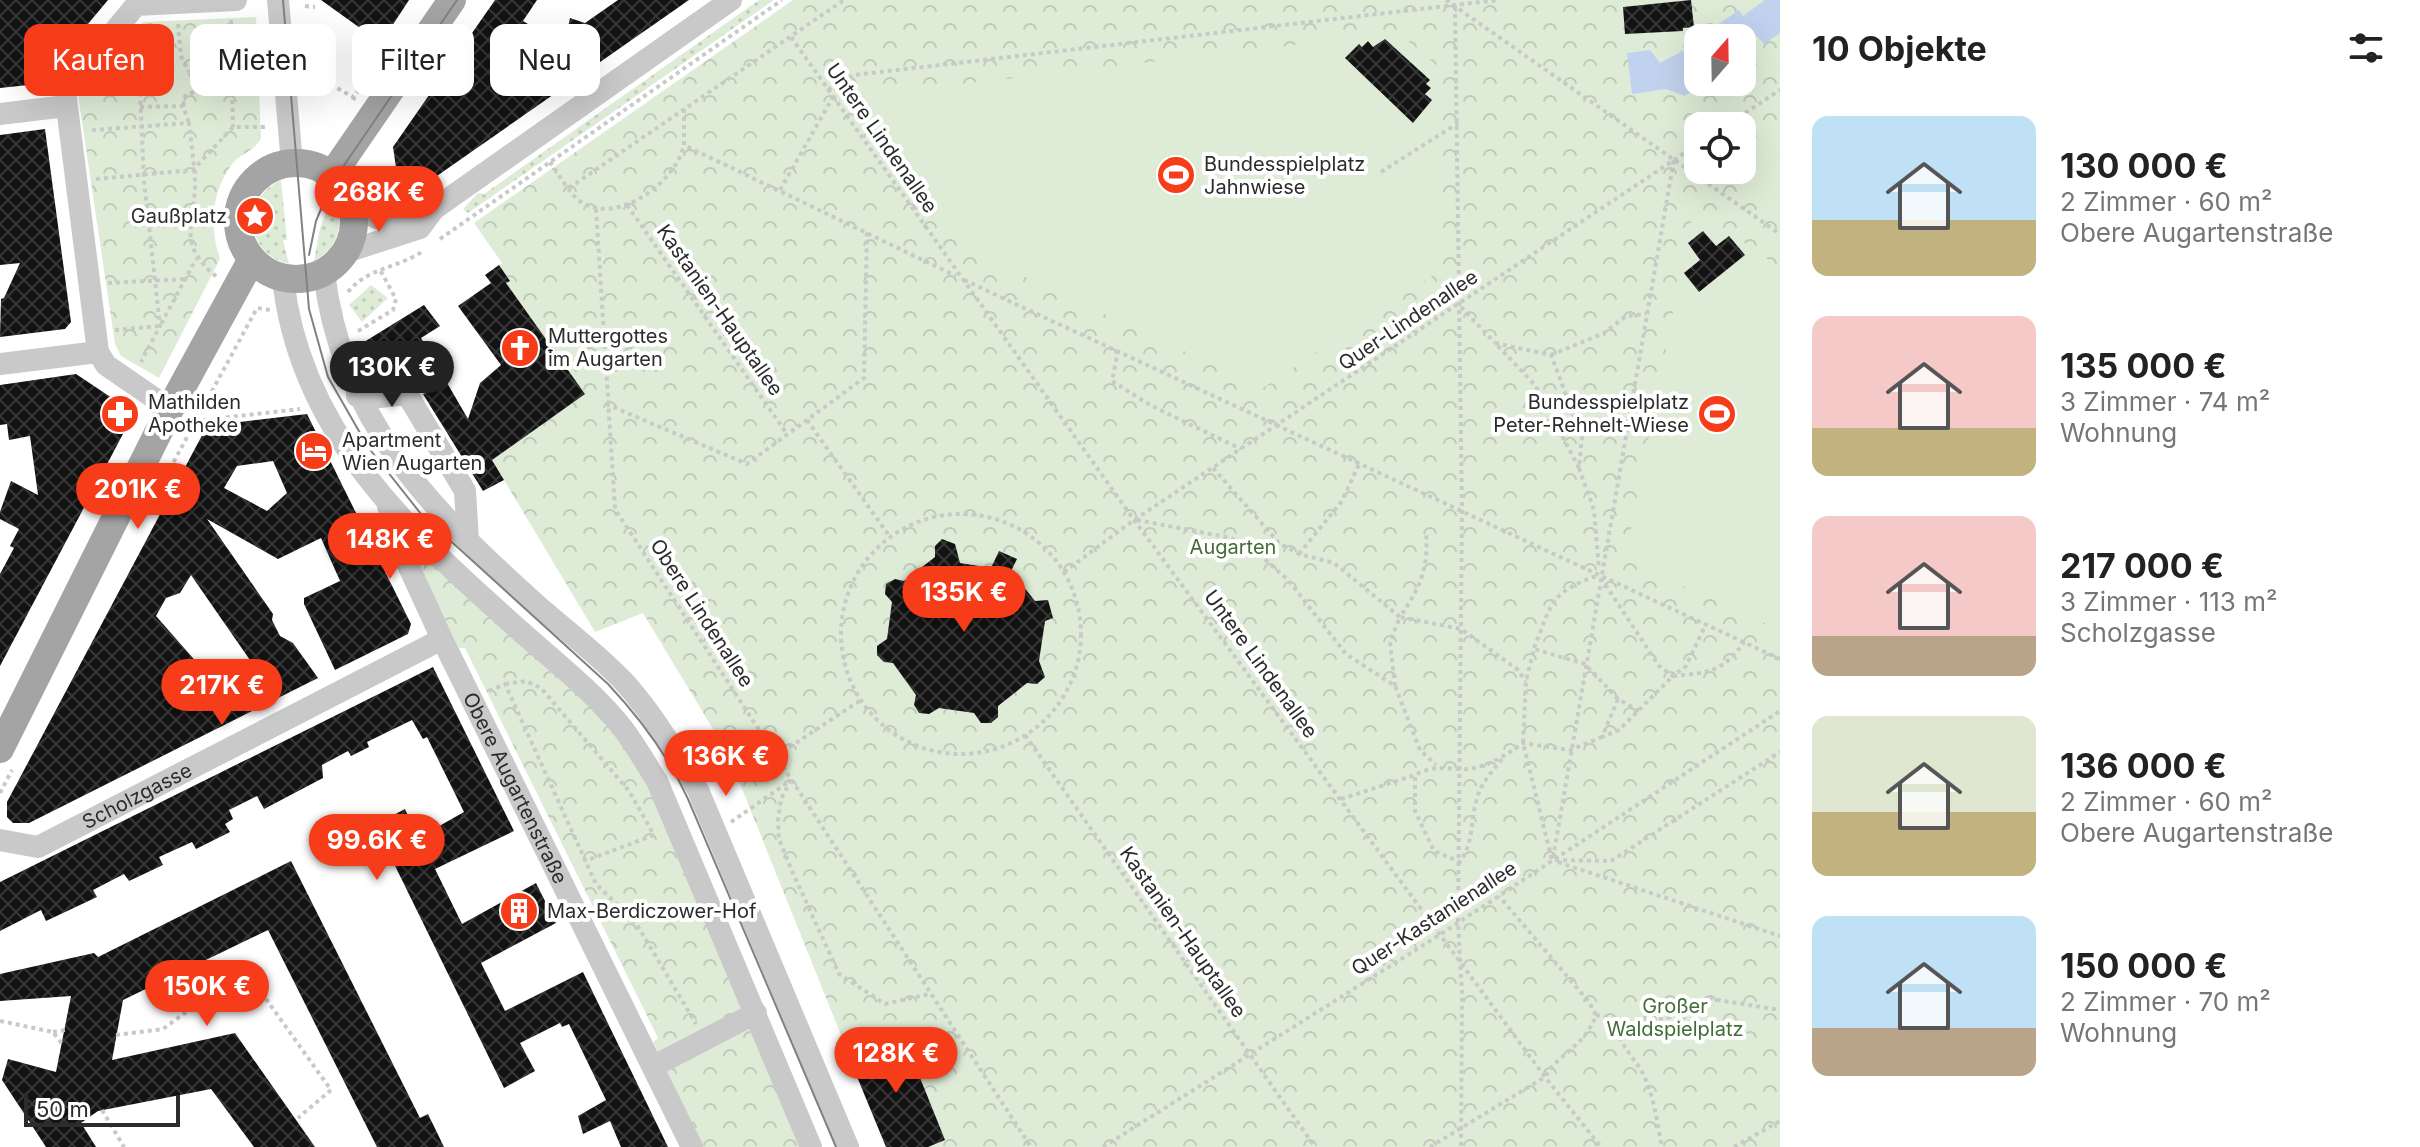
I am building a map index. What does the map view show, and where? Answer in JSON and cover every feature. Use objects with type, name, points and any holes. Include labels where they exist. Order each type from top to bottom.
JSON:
[{"type":"main road","points":[[332,175],[452,0]]},
{"type":"main road","points":[[292,164],[317,167],[332,175],[347,193],[352,207],[354,230],[346,252],[324,272],[306,278],[283,278],[269,273],[252,259],[239,228],[244,195],[268,171],[292,164]]},
{"type":"main road","points":[[7,757],[182,415],[252,259]]},
{"type":"street","points":[[278,0],[292,164]]},
{"type":"street","points":[[346,252],[420,228],[434,209],[731,0]]},
{"type":"street","points":[[120,24],[135,2],[234,7]]},
{"type":"street","points":[[65,96],[90,285],[106,365],[182,415]]},
{"type":"street","points":[[0,114],[66,106]]},
{"type":"street","points":[[352,207],[379,219],[434,209]]},
{"type":"street","points":[[324,272],[336,343],[357,396],[406,470],[468,540],[624,683],[666,735],[698,790],[848,1147]]},
{"type":"street","name":"Obere Augartenstraße","points":[[283,278],[291,337],[301,364],[347,450],[388,505],[457,574],[578,682],[624,730],[657,781],[811,1147]]},
{"type":"street","points":[[0,364],[102,341]]},
{"type":"street","points":[[357,396],[370,398],[407,394],[465,491],[468,540]]},
{"type":"street","name":"Obere Augartenstraße","points":[[388,505],[397,541],[442,639],[692,1147]]},
{"type":"street","name":"Scholzgasse","points":[[0,840],[38,847],[442,639]]},
{"type":"street","points":[[654,1066],[756,1013]]},
{"type":"path","points":[[341,301],[359,277],[408,261],[782,0]]},
{"type":"path","points":[[569,188],[844,0]]},
{"type":"path","points":[[1446,0],[1780,234]]},
{"type":"path","points":[[828,90],[854,75],[1498,0]]},
{"type":"path","points":[[177,3],[181,56],[198,90],[185,96],[183,106],[189,123],[195,188],[189,223],[196,259],[207,268]]},
{"type":"path","points":[[305,6],[315,7]]},
{"type":"path","points":[[1455,6],[1462,509],[1458,922],[1461,960],[1461,1147]]},
{"type":"path","name":"Untere Lindenallee","points":[[791,37],[1134,520],[1545,1077],[1601,1147]]},
{"type":"path","points":[[336,88],[361,104]]},
{"type":"path","points":[[1746,112],[1780,90]]},
{"type":"path","points":[[140,96],[153,280],[160,326]]},
{"type":"path","points":[[76,181],[193,170],[233,127],[232,96]]},
{"type":"path","points":[[780,190],[833,97]]},
{"type":"path","points":[[140,107],[183,106]]},
{"type":"path","points":[[550,162],[579,202],[596,209],[627,205],[668,177],[680,163],[684,145],[684,109]]},
{"type":"path","points":[[69,132],[189,123]]},
{"type":"path","points":[[1381,172],[1458,123]]},
{"type":"path","points":[[233,127],[275,127]]},
{"type":"path","points":[[684,145],[962,279],[1280,424],[1780,659]]},
{"type":"path","name":"Quer-Lindenallee","points":[[1064,572],[1134,520],[1684,153]]},
{"type":"path","points":[[1552,860],[1599,575],[1674,159]]},
{"type":"path","name":"Kastanien-Hauptallee","points":[[627,205],[787,434]]},
{"type":"path","name":"Obere Lindenallee","points":[[596,209],[615,509],[1031,1147]]},
{"type":"path","points":[[149,226],[189,223]]},
{"type":"path","points":[[606,404],[747,464],[864,378],[867,231]]},
{"type":"path","points":[[131,382],[196,259]]},
{"type":"path","points":[[347,337],[393,310],[396,299],[379,271]]},
{"type":"path","points":[[90,285],[185,279]]},
{"type":"path","points":[[1460,305],[1535,385],[1579,468],[1594,510],[1599,575],[1659,666],[1673,676],[1697,674],[1729,664],[1744,642]]},
{"type":"path","points":[[166,477],[182,415],[257,308],[272,310],[274,323]]},
{"type":"path","points":[[1495,343],[1551,355],[1604,333],[1626,316],[1646,314]]},
{"type":"path","points":[[102,341],[160,326]]},
{"type":"path","points":[[1118,350],[1112,381],[1150,405],[1241,449]]},
{"type":"path","points":[[1551,355],[1582,437],[1579,468]]},
{"type":"path","points":[[182,415],[307,408],[301,401]]},
{"type":"path","points":[[807,420],[890,537]]},
{"type":"path","points":[[1299,554],[1342,501],[1360,462]]},
{"type":"path","points":[[1213,468],[1279,543],[1299,554],[1334,563],[1400,617],[1461,629],[1517,669],[1526,681]]},
{"type":"path","points":[[937,516],[993,518],[1039,542],[1064,572],[1079,611],[1081,632],[1076,670],[1053,711],[1025,735],[1008,744],[974,753],[933,750],[906,741],[883,725],[861,700],[844,660],[842,618],[855,576],[890,537],[911,524],[937,516]]},
{"type":"path","points":[[1134,520],[1231,538],[1261,556],[1288,580],[1346,654],[1395,686]]},
{"type":"path","points":[[1426,532],[1428,558],[1421,587],[1400,617],[1390,642],[1395,686],[1420,750],[1436,765],[1461,770],[1502,759]]},
{"type":"path","points":[[1552,860],[1523,743],[1526,681],[1534,649],[1555,598],[1566,587],[1599,575]]},
{"type":"path","points":[[1460,862],[1470,848],[1475,803],[1483,782],[1502,759],[1523,743],[1570,750],[1619,730],[1686,666],[1706,624]]},
{"type":"path","points":[[1534,649],[1585,664],[1618,699],[1639,711]]},
{"type":"path","name":"Obere Augartenstraße","points":[[505,684],[526,681],[541,688],[629,791],[654,835],[585,861]]},
{"type":"path","points":[[472,699],[505,684],[585,861],[605,896],[636,923],[705,1040]]},
{"type":"path","points":[[1602,737],[1618,699]]},
{"type":"path","points":[[776,756],[861,700]]},
{"type":"path","name":"Quer-Kastanienallee","points":[[1103,1147],[1441,934],[1780,711]]},
{"type":"path","name":"Kastanien-Hauptallee","points":[[1025,735],[1315,1147]]},
{"type":"path","points":[[1552,860],[1611,861],[1780,752]]},
{"type":"path","points":[[0,793],[7,757]]},
{"type":"path","points":[[1341,799],[1436,765]]},
{"type":"path","points":[[1415,775],[1415,811],[1434,851],[1460,862]]},
{"type":"path","points":[[730,823],[791,780]]},
{"type":"path","points":[[791,780],[781,799],[779,839],[839,974],[885,1004],[929,994]]},
{"type":"path","points":[[1552,860],[1780,936]]},
{"type":"path","points":[[1499,896],[1589,1002],[1596,1015],[1629,1023],[1670,1017],[1687,1002],[1712,999],[1780,1010]]},
{"type":"path","points":[[116,1035],[163,1029],[219,988],[251,978],[331,1090],[298,1118]]},
{"type":"path","points":[[1430,1147],[1545,1077],[1554,1062],[1572,1053],[1596,1015]]},
{"type":"path","points":[[0,1021],[53,1032],[65,1030]]},
{"type":"path","points":[[1618,1021],[1622,1043],[1641,1071],[1652,1100],[1662,1147]]},
{"type":"path","points":[[53,1032],[62,1044]]},
{"type":"path","points":[[102,1110],[124,1147]]},
{"type":"path","points":[[1734,1147],[1780,1121]]},
{"type":"green space","points":[[759,0],[774,0],[468,213],[463,209],[478,193],[484,194]]},
{"type":"green space","name":"Augarten","points":[[793,0],[1780,0],[1780,1147],[886,1147],[728,754],[643,613],[595,632],[492,460],[584,394],[506,283],[509,281],[499,265],[502,263],[474,223]]},
{"type":"green space","points":[[256,17],[256,24],[190,24],[190,96],[259,96],[261,138],[256,146],[233,163],[220,185],[213,222],[220,259],[159,378],[121,356],[115,344],[78,96],[174,96],[174,24],[141,24]]},
{"type":"green space","name":"Bundesspielplatz Jahnwiese","points":[[1399,33],[1441,69],[1438,272],[1263,388],[967,250],[859,96]]},
{"type":"green space","points":[[174,49],[190,80],[190,90],[166,102],[163,96],[174,96]]},
{"type":"green space","points":[[1780,132],[1780,208],[1747,184],[1756,184],[1756,148]]},
{"type":"green space","points":[[281,180],[287,240],[283,240],[289,264],[263,249],[253,225],[259,200]]},
{"type":"green space","points":[[332,196],[339,215],[338,233],[329,249],[314,261],[320,228]]},
{"type":"green space","name":"Bundesspielplatz Peter-Rehnelt-Wiese","points":[[1704,214],[1780,268],[1780,630],[1625,560],[1691,221]]},
{"type":"green space","points":[[371,285],[388,298],[362,322],[349,305]]},
{"type":"green space","points":[[411,545],[595,712],[623,745],[669,822],[804,1147],[703,1147],[653,1042],[658,1038],[465,648],[459,648],[408,547]]},
{"type":"water","points":[[1765,0],[1780,0],[1780,33],[1764,44],[1756,37],[1756,24],[1719,24],[1739,10],[1743,16]]},
{"type":"water","points":[[1650,50],[1660,63],[1684,50],[1684,96],[1666,89],[1632,94],[1627,53]]},
{"type":"building","points":[[0,0],[108,0],[88,24],[24,24],[24,85],[0,88]]},
{"type":"building","points":[[321,0],[409,0],[393,24],[354,24]]},
{"type":"building","points":[[495,0],[537,0],[523,21],[528,24],[490,24],[490,96],[551,96],[401,201],[393,147],[428,96],[474,96],[474,30]]},
{"type":"building","points":[[618,0],[689,0],[600,62],[600,24],[569,24],[570,18],[585,23]]},
{"type":"building","points":[[1691,0],[1694,24],[1684,24],[1683,31],[1625,34],[1623,7]]},
{"type":"building","points":[[1385,39],[1430,80],[1426,84],[1431,88],[1425,94],[1432,100],[1413,123],[1345,58],[1359,44],[1362,47],[1368,41],[1373,47]]},
{"type":"building","points":[[45,129],[71,322],[65,329],[0,337],[1,299],[20,263],[0,265],[0,135]]},
{"type":"building","points":[[1703,231],[1716,246],[1729,236],[1745,255],[1699,292],[1684,273],[1700,260],[1688,243]]},
{"type":"building","points":[[499,265],[510,281],[506,283],[585,394],[492,460],[504,480],[483,491],[423,394],[426,393],[412,368],[397,368],[373,383],[356,347],[424,305],[440,326],[421,338],[468,419],[480,383],[501,365],[458,306],[491,283],[485,275]]},
{"type":"building","points":[[76,374],[130,410],[132,417],[0,666],[0,574],[14,548],[10,546],[19,529],[0,519],[0,512],[11,481],[38,495],[30,436],[9,440],[7,424],[0,425],[0,385]]},
{"type":"building","points":[[307,414],[411,624],[408,634],[335,670],[304,604],[304,598],[340,581],[321,538],[278,559],[207,519],[273,614],[272,620],[280,636],[293,643],[318,678],[29,823],[13,823],[7,817],[7,802],[207,426]],"holes":[[[273,461],[287,493],[267,511],[224,488],[237,466]],[[191,575],[252,663],[214,682],[156,616],[166,598],[180,593]]]},
{"type":"building","points":[[942,539],[955,544],[960,563],[991,568],[999,551],[1017,559],[1011,571],[1035,601],[1048,600],[1053,618],[1045,621],[1039,661],[1045,677],[1037,684],[1027,683],[998,706],[998,717],[991,723],[981,723],[974,713],[939,708],[929,714],[919,713],[914,705],[916,695],[893,663],[884,662],[877,655],[877,646],[887,639],[892,602],[885,594],[886,584],[895,579],[904,581],[935,557],[935,546]]},
{"type":"building","points":[[433,667],[514,831],[435,869],[462,924],[536,883],[556,923],[481,963],[505,1011],[583,972],[668,1147],[621,1147],[610,1121],[583,1134],[578,1116],[606,1100],[569,1024],[562,1027],[560,1023],[520,1043],[535,1071],[504,1088],[375,825],[405,809],[418,838],[464,812],[427,737],[423,739],[412,720],[367,742],[369,747],[351,756],[348,751],[322,765],[323,778],[264,809],[257,796],[229,810],[233,819],[225,824],[230,832],[196,849],[192,842],[159,857],[163,865],[129,881],[124,874],[93,890],[97,897],[46,921],[41,910],[0,931],[0,882]]},
{"type":"building","points":[[291,861],[420,1118],[428,1114],[444,1147],[377,1147],[268,930],[123,1000],[112,1060],[235,1033],[315,1147],[254,1147],[211,1089],[98,1111],[81,1123],[96,1147],[46,1147],[2,1080],[8,1059],[56,1072],[71,996],[0,1001],[0,974],[94,953],[98,957]]},
{"type":"building","points":[[902,1033],[945,1140],[928,1147],[886,1147],[848,1055]]},
{"type":"tram line","points":[[283,0],[309,309],[328,377],[368,447],[421,514],[608,684],[662,753],[688,799],[836,1147]]},
{"type":"tram line","points":[[309,255],[316,221],[332,183],[457,0]]},
{"type":"place","name":"Bundesspielplatz Jahnwiese","points":[[1176,175]]},
{"type":"place","name":"Gaußplatz","points":[[255,216]]},
{"type":"place","name":"Muttergottes im Augarten","points":[[520,348]]},
{"type":"place","name":"Mathilden Apotheke","points":[[120,414]]},
{"type":"place","name":"Bundesspielplatz Peter-Rehnelt-Wiese","points":[[1717,414]]},
{"type":"place","name":"Apartment Wien Augarten","points":[[314,451]]},
{"type":"place","name":"Max-Berdiczower-Hof","points":[[519,911]]},
{"type":"park label","name":"Großer Waldspielplatz","points":[[1675,1018]]}]
